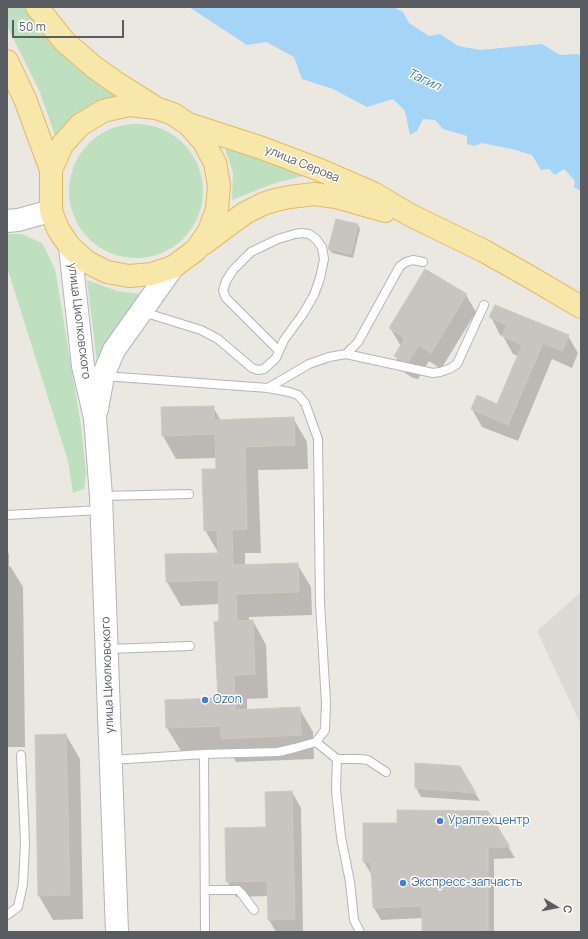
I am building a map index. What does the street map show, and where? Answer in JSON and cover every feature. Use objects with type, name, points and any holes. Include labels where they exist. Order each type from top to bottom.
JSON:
[{"type":"main road","points":[[37,7],[64,41],[94,67],[156,108],[173,114],[188,124],[204,142],[215,162],[219,185],[217,209],[209,231],[196,250]]},
{"type":"main road","points":[[7,61],[26,99],[51,170],[51,211]]},
{"type":"main road","points":[[51,170],[62,145],[80,125],[103,111],[129,105],[156,108]]},
{"type":"main road","name":"улица Серова","points":[[188,124],[262,148],[320,170],[373,193],[410,215],[484,251],[530,276],[581,307]]},
{"type":"main road","name":"улица Серова","points":[[51,211],[58,229],[70,247],[87,262],[107,272],[129,276],[152,274],[173,267],[245,213],[275,200],[314,194],[336,197],[395,214],[410,215]]},
{"type":"street","points":[[7,221],[18,220],[51,211]]},
{"type":"street","name":"улица Циолковского","points":[[70,247],[83,366],[95,418],[102,503],[117,932]]},
{"type":"street","name":"улица Циолковского","points":[[95,418],[103,376],[114,350],[173,267]]},
{"type":"lane","points":[[142,311],[201,330],[218,339],[252,368],[258,370],[264,369],[268,367],[276,358],[284,340],[303,314],[314,295],[320,278],[324,259],[322,248],[316,239],[309,234],[294,234],[278,239],[251,252],[233,270],[226,281],[223,291],[226,298],[279,351]]},
{"type":"lane","points":[[346,354],[358,342],[400,266],[413,260],[424,262]]},
{"type":"lane","points":[[268,388],[309,364],[329,356],[346,354],[433,373],[449,369],[457,364],[484,305]]},
{"type":"lane","points":[[103,376],[268,388],[298,395],[305,403],[318,439],[320,603],[326,703],[324,730],[316,742],[295,748],[278,752],[204,754],[111,760]]},
{"type":"lane","points":[[7,515],[189,494]]},
{"type":"lane","points":[[107,649],[190,646]]},
{"type":"lane","points":[[316,742],[337,759],[368,760],[386,772]]},
{"type":"lane","points":[[204,754],[205,932]]},
{"type":"lane","points":[[7,915],[18,907],[23,884],[25,842],[21,755]]},
{"type":"lane","points":[[337,759],[336,790],[341,837],[350,882],[354,920],[360,932]]},
{"type":"lane","points":[[205,890],[238,890],[254,910]]},
{"type":"shaded area","points":[[581,592],[581,725],[537,631]]},
{"type":"green space","points":[[7,7],[27,7],[41,27],[98,84],[120,98],[57,141],[39,90],[7,26]]},
{"type":"green space","points":[[129,124],[143,124],[162,129],[184,143],[198,165],[202,178],[202,204],[198,217],[184,239],[162,253],[143,258],[129,258],[110,253],[88,239],[74,217],[69,198],[69,184],[74,165],[88,143],[110,129]]},
{"type":"green space","points":[[224,145],[307,175],[275,183],[232,200],[233,173]]},
{"type":"green space","points":[[7,234],[22,234],[42,243],[55,269],[81,426],[86,473],[84,489],[73,493],[68,461],[7,267]]},
{"type":"green space","points":[[87,280],[117,291],[141,294],[116,326],[97,362]]},
{"type":"water","name":"Тагил","points":[[189,7],[393,7],[403,12],[409,23],[429,36],[440,34],[458,46],[480,50],[542,44],[560,55],[577,54],[581,56],[581,191],[574,187],[575,181],[564,169],[555,175],[549,169],[541,170],[532,155],[482,143],[474,146],[467,144],[467,136],[443,129],[435,120],[423,119],[417,131],[410,135],[405,111],[393,99],[367,107],[333,89],[302,79],[294,57],[266,42],[247,45]]},
{"type":"building","points":[[336,219],[358,224],[351,254],[328,249]]},
{"type":"building","points":[[425,269],[467,294],[431,353],[419,345],[408,362],[402,361],[394,356],[405,338],[389,328]]},
{"type":"building","points":[[495,305],[569,335],[562,351],[543,343],[508,425],[471,409],[477,395],[497,404],[522,345],[502,336],[507,325],[489,317]]},
{"type":"building","points":[[214,406],[214,420],[294,417],[295,445],[245,447],[247,529],[232,530],[233,565],[298,563],[299,592],[236,594],[237,621],[253,620],[255,674],[234,675],[235,710],[300,707],[301,735],[221,739],[221,726],[166,728],[165,700],[218,698],[214,622],[219,621],[218,580],[166,582],[165,554],[218,553],[217,530],[204,531],[202,469],[216,469],[215,434],[162,436],[161,407]]},
{"type":"building","points":[[66,734],[70,895],[38,896],[35,735]]},
{"type":"building","points":[[415,763],[460,766],[476,793],[415,788]]},
{"type":"building","points":[[292,791],[295,919],[268,920],[267,881],[226,882],[225,828],[266,827],[265,792]]},
{"type":"building","points":[[397,810],[488,811],[510,847],[488,847],[488,932],[422,932],[422,906],[373,908],[371,862],[363,862],[363,823],[397,823]]},
{"type":"place","name":"Ozon","points":[[205,700]]},
{"type":"place","name":"Уралтехцентр","points":[[440,821]]},
{"type":"place","name":"Экспресс-запчасть","points":[[403,883]]}]
